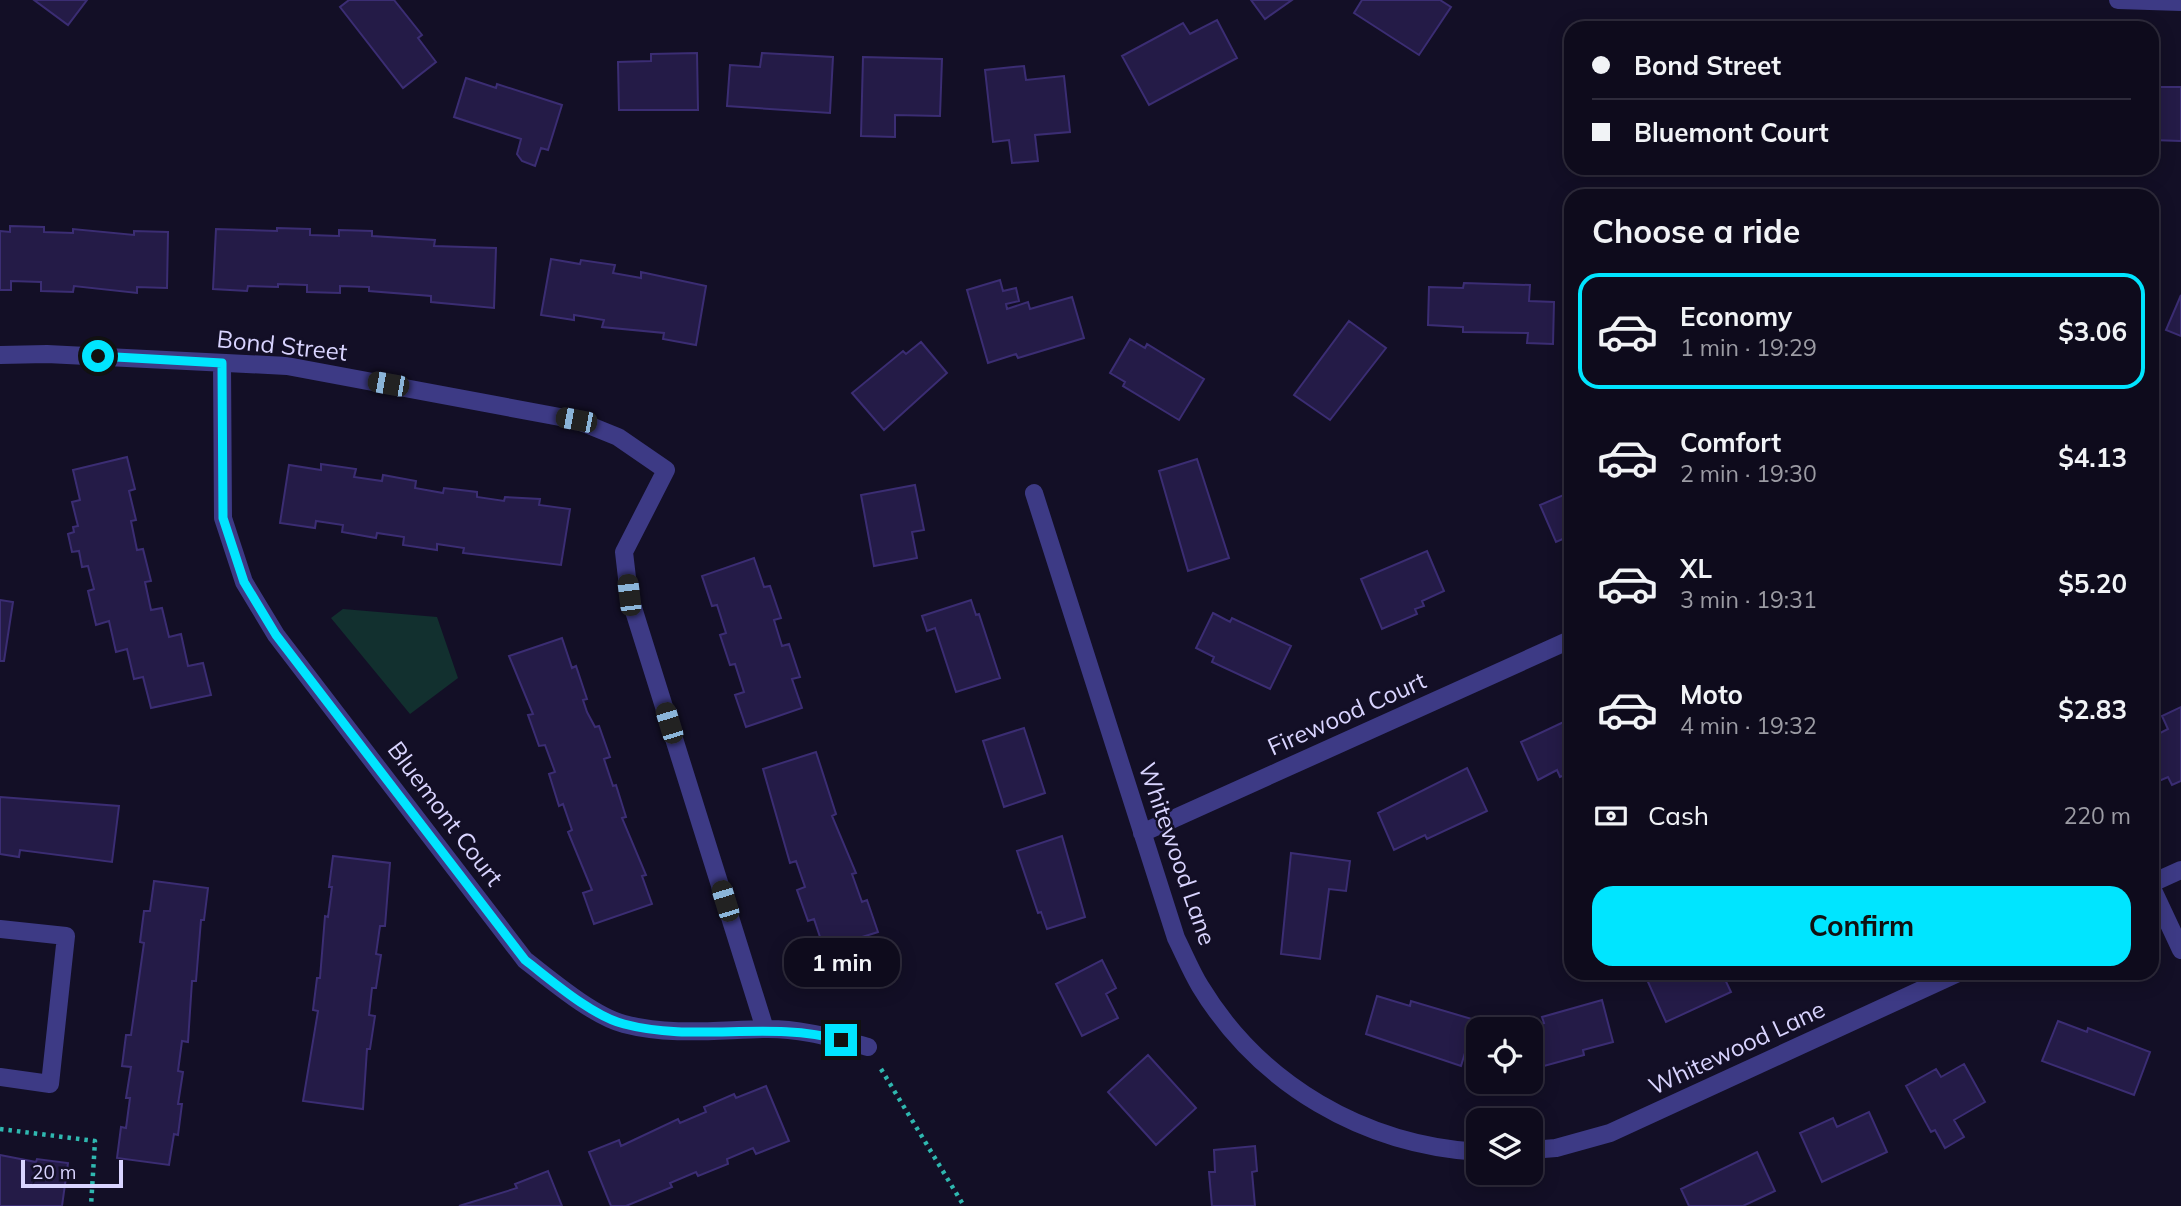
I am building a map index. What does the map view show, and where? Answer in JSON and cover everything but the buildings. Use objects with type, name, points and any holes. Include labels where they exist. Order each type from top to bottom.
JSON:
[{"type":"street","points":[[2118,0],[2181,2]]},
{"type":"street","name":"Bond Street","points":[[0,355],[47,354],[287,366],[576,420],[618,437],[666,470],[624,552],[629,595],[765,1029]]},
{"type":"street","name":"Bluemont Court","points":[[222,363],[223,518],[244,582],[276,635],[525,960],[571,995],[621,1024],[685,1033],[765,1029],[815,1033],[868,1047]]},
{"type":"street","name":"Whitewood Lane","points":[[1034,494],[1176,938],[1200,986],[1237,1038],[1278,1077],[1320,1106],[1357,1125],[1394,1139],[1466,1151]]},
{"type":"street","name":"Firewood Court","points":[[1142,833],[1564,643]]},
{"type":"street","points":[[2159,881],[2181,870]]},
{"type":"street","points":[[2159,901],[2181,950]]},
{"type":"street","points":[[0,929],[66,936],[50,1084],[0,1077]]},
{"type":"street","name":"Whitewood Lane","points":[[1543,1149],[1610,1133],[1943,980]]},
{"type":"path","points":[[868,1047],[964,1206]]},
{"type":"path","points":[[0,1129],[95,1141],[91,1206]]},
{"type":"green space","points":[[343,609],[437,617],[458,678],[410,714],[331,618]]},
{"type":"route","points":[[98,356],[222,363],[223,518],[244,582],[276,635],[525,960],[571,995],[621,1024],[685,1033],[765,1029],[815,1033],[841,1040]]}]
